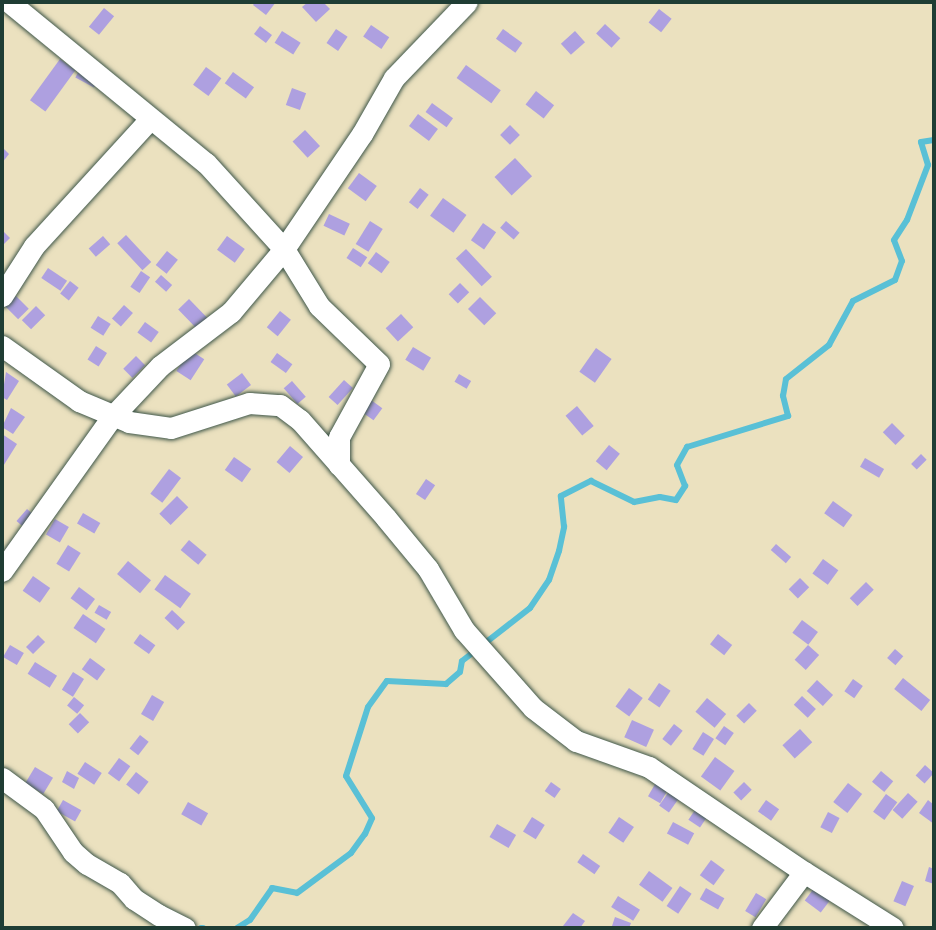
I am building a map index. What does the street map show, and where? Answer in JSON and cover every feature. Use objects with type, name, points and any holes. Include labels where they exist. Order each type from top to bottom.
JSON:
[{"type":"street","points":[[9,2],[69,47],[150,119],[206,163],[284,249],[319,306],[379,364],[339,437],[339,465]]},
{"type":"street","points":[[2,571],[111,418],[160,366],[231,312],[284,249],[362,134],[394,78],[451,6]]},
{"type":"street","points":[[2,296],[34,247],[150,119]]},
{"type":"street","points":[[2,346],[31,370],[111,418],[171,428],[249,403],[280,404],[339,465],[428,569],[464,630],[533,708],[576,741],[649,766],[804,872],[893,928]]},
{"type":"street","points":[[2,778],[44,809],[73,852],[86,864],[120,883],[142,905],[185,928]]},
{"type":"street","points":[[762,928],[804,872]]},
{"type":"building","points":[[255,2],[276,2],[266,15],[253,5]]},
{"type":"building","points":[[308,2],[323,2],[330,9],[316,22],[302,7]]},
{"type":"building","points":[[104,8],[114,16],[99,35],[89,27]]},
{"type":"building","points":[[659,9],[672,19],[661,32],[649,22]]},
{"type":"building","points":[[605,24],[620,38],[611,48],[596,34]]},
{"type":"building","points":[[371,25],[389,37],[381,49],[363,37]]},
{"type":"building","points":[[260,26],[272,35],[266,43],[254,34]]},
{"type":"building","points":[[336,29],[348,37],[338,51],[326,43]]},
{"type":"building","points":[[503,29],[522,43],[515,53],[496,39]]},
{"type":"building","points":[[282,31],[301,43],[293,55],[275,43]]},
{"type":"building","points":[[575,31],[585,42],[571,55],[561,44]]},
{"type":"building","points":[[60,59],[75,70],[45,111],[30,100]]},
{"type":"building","points":[[466,65],[501,90],[491,103],[457,78]]},
{"type":"building","points":[[81,67],[100,77],[94,87],[75,78]]},
{"type":"building","points":[[206,67],[221,78],[208,96],[193,85]]},
{"type":"building","points":[[233,72],[254,87],[246,99],[225,83]]},
{"type":"building","points":[[292,88],[306,93],[300,110],[286,105]]},
{"type":"building","points":[[536,91],[554,105],[544,119],[526,104]]},
{"type":"building","points":[[432,103],[453,118],[447,127],[426,112]]},
{"type":"building","points":[[418,114],[438,129],[429,141],[409,126]]},
{"type":"building","points":[[510,125],[520,135],[510,145],[500,135]]},
{"type":"building","points":[[305,130],[320,146],[308,158],[293,142]]},
{"type":"building","points":[[2,147],[9,154],[2,163]]},
{"type":"building","points":[[515,158],[532,176],[512,195],[495,177]]},
{"type":"building","points":[[359,173],[377,186],[366,201],[348,188]]},
{"type":"building","points":[[420,188],[429,195],[418,209],[409,202]]},
{"type":"building","points":[[443,198],[466,215],[454,233],[430,216]]},
{"type":"building","points":[[329,214],[350,224],[344,236],[324,226]]},
{"type":"building","points":[[370,221],[383,229],[368,252],[356,244]]},
{"type":"building","points":[[506,221],[520,233],[514,240],[500,228]]},
{"type":"building","points":[[483,223],[496,232],[484,249],[471,240]]},
{"type":"building","points":[[2,230],[10,238],[2,246]]},
{"type":"building","points":[[126,235],[151,262],[142,270],[117,243]]},
{"type":"building","points":[[103,236],[110,244],[96,257],[89,248]]},
{"type":"building","points":[[227,236],[245,249],[235,263],[217,250]]},
{"type":"building","points":[[353,248],[367,257],[361,267],[346,258]]},
{"type":"building","points":[[466,249],[492,277],[482,286],[456,259]]},
{"type":"building","points":[[167,251],[178,260],[167,274],[156,265]]},
{"type":"building","points":[[376,252],[390,262],[382,273],[368,263]]},
{"type":"building","points":[[48,268],[67,281],[60,291],[41,278]]},
{"type":"building","points":[[141,271],[150,277],[139,293],[130,287]]},
{"type":"building","points":[[161,275],[172,285],[166,292],[155,282]]},
{"type":"building","points":[[70,281],[79,288],[69,300],[60,294]]},
{"type":"building","points":[[460,283],[469,292],[458,304],[449,294]]},
{"type":"building","points":[[16,296],[29,309],[18,319],[5,307]]},
{"type":"building","points":[[480,297],[496,313],[484,325],[468,309]]},
{"type":"building","points":[[189,299],[210,321],[199,331],[178,309]]},
{"type":"building","points":[[124,305],[133,313],[121,326],[112,318]]},
{"type":"building","points":[[36,306],[45,315],[31,329],[22,320]]},
{"type":"building","points":[[280,311],[291,320],[278,336],[267,327]]},
{"type":"building","points":[[401,314],[413,327],[398,341],[386,328]]},
{"type":"building","points":[[98,316],[111,324],[103,336],[91,328]]},
{"type":"building","points":[[145,322],[159,332],[151,343],[137,333]]},
{"type":"building","points":[[96,346],[107,353],[99,366],[88,360]]},
{"type":"building","points":[[413,347],[431,358],[423,371],[405,360]]},
{"type":"building","points":[[596,348],[612,359],[595,383],[579,372]]},
{"type":"building","points":[[190,350],[204,359],[191,380],[176,371]]},
{"type":"building","points":[[277,353],[292,364],[286,373],[271,362]]},
{"type":"building","points":[[136,356],[145,365],[132,378],[123,369]]},
{"type":"building","points":[[6,372],[19,381],[7,400],[2,397]]},
{"type":"building","points":[[242,373],[251,385],[236,396],[227,384]]},
{"type":"building","points":[[459,374],[471,381],[467,389],[454,382]]},
{"type":"building","points":[[344,380],[353,388],[338,405],[329,397]]},
{"type":"building","points":[[292,381],[306,397],[297,404],[284,388]]},
{"type":"building","points":[[371,400],[382,408],[374,420],[362,412]]},
{"type":"building","points":[[577,406],[594,426],[582,436],[566,416]]},
{"type":"building","points":[[11,408],[25,417],[13,434],[2,427]]},
{"type":"building","points":[[892,423],[905,436],[896,445],[883,432]]},
{"type":"building","points":[[2,434],[17,444],[2,468]]},
{"type":"building","points":[[609,445],[620,454],[607,470],[596,461]]},
{"type":"building","points":[[290,446],[303,457],[290,473],[277,462]]},
{"type":"building","points":[[921,454],[927,460],[917,470],[911,464]]},
{"type":"building","points":[[234,457],[251,469],[242,482],[225,470]]},
{"type":"building","points":[[865,458],[884,469],[879,478],[860,467]]},
{"type":"building","points":[[169,469],[181,478],[162,503],[150,494]]},
{"type":"building","points":[[426,479],[435,485],[425,500],[416,494]]},
{"type":"building","points":[[177,496],[188,507],[171,525],[159,514]]},
{"type":"building","points":[[833,501],[852,515],[844,527],[824,513]]},
{"type":"building","points":[[27,509],[35,516],[25,528],[17,521]]},
{"type":"building","points":[[83,513],[100,523],[94,533],[77,523]]},
{"type":"building","points":[[55,519],[69,527],[60,543],[46,535]]},
{"type":"building","points":[[189,540],[207,555],[198,565],[181,550]]},
{"type":"building","points":[[776,544],[791,557],[786,563],[771,550]]},
{"type":"building","points":[[68,545],[81,553],[69,572],[56,564]]},
{"type":"building","points":[[823,559],[838,570],[828,585],[812,574]]},
{"type":"building","points":[[128,561],[151,580],[140,593],[117,574]]},
{"type":"building","points":[[165,575],[191,594],[180,608],[154,590]]},
{"type":"building","points":[[33,576],[50,588],[40,603],[23,591]]},
{"type":"building","points":[[800,578],[809,587],[798,599],[789,589]]},
{"type":"building","points":[[866,582],[874,590],[858,606],[850,598]]},
{"type":"building","points":[[79,587],[95,599],[87,610],[71,598]]},
{"type":"building","points":[[99,605],[111,612],[107,620],[94,613]]},
{"type":"building","points":[[172,610],[185,622],[178,630],[164,618]]},
{"type":"building","points":[[83,614],[105,629],[96,643],[73,628]]},
{"type":"building","points":[[802,620],[818,632],[808,645],[792,633]]},
{"type":"building","points":[[140,634],[155,645],[149,654],[134,643]]},
{"type":"building","points":[[718,634],[732,645],[724,655],[710,644]]},
{"type":"building","points":[[38,635],[45,642],[33,654],[26,647]]},
{"type":"building","points":[[10,645],[24,653],[17,665],[3,657]]},
{"type":"building","points":[[808,645],[819,655],[806,670],[795,660]]},
{"type":"building","points":[[895,649],[903,656],[895,665],[887,658]]},
{"type":"building","points":[[90,658],[105,669],[97,680],[82,669]]},
{"type":"building","points":[[35,662],[57,676],[50,688],[28,674]]},
{"type":"building","points":[[73,672],[84,679],[73,697],[62,690]]},
{"type":"building","points":[[903,678],[930,700],[921,711],[894,689]]},
{"type":"building","points":[[853,679],[863,686],[854,698],[844,691]]},
{"type":"building","points":[[817,680],[833,695],[823,706],[807,691]]},
{"type":"building","points":[[659,683],[671,691],[659,707],[648,700]]},
{"type":"building","points":[[629,688],[643,698],[629,717],[615,707]]},
{"type":"building","points":[[152,695],[164,702],[153,721],[141,714]]},
{"type":"building","points":[[802,696],[816,709],[808,718],[794,705]]},
{"type":"building","points":[[74,697],[84,705],[77,714],[67,706]]},
{"type":"building","points":[[707,698],[726,714],[715,728],[695,712]]},
{"type":"building","points":[[749,703],[757,711],[744,724],[736,716]]},
{"type":"building","points":[[80,713],[89,722],[78,734],[69,724]]},
{"type":"building","points":[[632,720],[654,730],[646,747],[624,737]]},
{"type":"building","points":[[674,724],[683,731],[671,746],[662,739]]},
{"type":"building","points":[[724,726],[734,733],[725,745],[715,738]]},
{"type":"building","points":[[800,729],[812,742],[795,759],[782,745]]},
{"type":"building","points":[[703,732],[714,739],[703,756],[692,749]]},
{"type":"building","points":[[140,735],[149,742],[138,755],[130,748]]},
{"type":"building","points":[[715,757],[734,771],[720,791],[701,776]]},
{"type":"building","points":[[119,758],[130,766],[119,782],[108,773]]},
{"type":"building","points":[[85,762],[102,773],[94,785],[77,774]]},
{"type":"building","points":[[925,765],[934,773],[925,783],[916,775]]},
{"type":"building","points":[[35,767],[53,778],[43,794],[25,783]]},
{"type":"building","points":[[67,771],[79,778],[74,789],[62,782]]},
{"type":"building","points":[[881,771],[893,781],[884,792],[872,782]]},
{"type":"building","points":[[136,772],[149,782],[139,794],[126,785]]},
{"type":"building","points":[[658,779],[670,786],[660,803],[648,796]]},
{"type":"building","points":[[551,782],[561,789],[555,798],[545,791]]},
{"type":"building","points":[[744,782],[752,790],[741,800],[733,793]]},
{"type":"building","points":[[848,783],[862,794],[847,813],[833,802]]},
{"type":"building","points":[[670,790],[680,797],[669,812],[659,806]]},
{"type":"building","points":[[908,793],[918,802],[902,819],[893,810]]},
{"type":"building","points":[[886,794],[897,802],[884,820],[873,812]]},
{"type":"building","points":[[63,800],[81,810],[75,822],[57,811]]},
{"type":"building","points":[[766,800],[779,809],[771,821],[758,811]]},
{"type":"building","points":[[928,800],[934,805],[934,824],[919,813]]},
{"type":"building","points":[[188,802],[208,813],[201,825],[181,814]]},
{"type":"building","points":[[699,804],[711,812],[700,828],[688,820]]},
{"type":"building","points":[[828,812],[840,818],[832,833],[820,827]]},
{"type":"building","points":[[532,817],[545,825],[536,839],[523,831]]},
{"type":"building","points":[[619,817],[634,827],[623,843],[608,833]]},
{"type":"building","points":[[673,822],[694,833],[688,845],[667,833]]},
{"type":"building","points":[[497,824],[516,835],[509,848],[490,837]]},
{"type":"building","points":[[583,854],[600,866],[594,874],[577,862]]},
{"type":"building","points":[[711,860],[725,870],[714,885],[700,875]]},
{"type":"building","points":[[929,867],[934,869],[934,884],[925,881]]},
{"type":"building","points":[[649,871],[672,888],[662,902],[639,885]]},
{"type":"building","points":[[902,881],[914,886],[905,906],[893,901]]},
{"type":"building","points":[[680,886],[692,894],[678,914],[667,906]]},
{"type":"building","points":[[815,887],[831,899],[821,913],[805,901]]},
{"type":"building","points":[[706,888],[724,898],[718,910],[700,899]]},
{"type":"building","points":[[756,893],[766,899],[755,917],[745,911]]},
{"type":"building","points":[[618,896],[640,910],[633,921],[611,907]]},
{"type":"building","points":[[573,913],[585,921],[580,928],[563,926]]},
{"type":"building","points":[[615,917],[631,923],[629,928],[612,926]]},
{"type":"waterway","points":[[237,928],[250,920],[272,888],[297,893],[351,853],[365,834],[372,818],[346,776],[368,707],[387,681],[446,684],[460,672],[462,661],[530,608],[549,580],[559,551],[564,527],[561,496],[591,481],[634,502],[660,497],[676,500],[685,486],[677,465],[687,447],[788,416],[783,396],[786,379],[829,345],[853,301],[895,280],[902,261],[894,240],[907,220],[928,165],[921,142],[934,140]]}]
